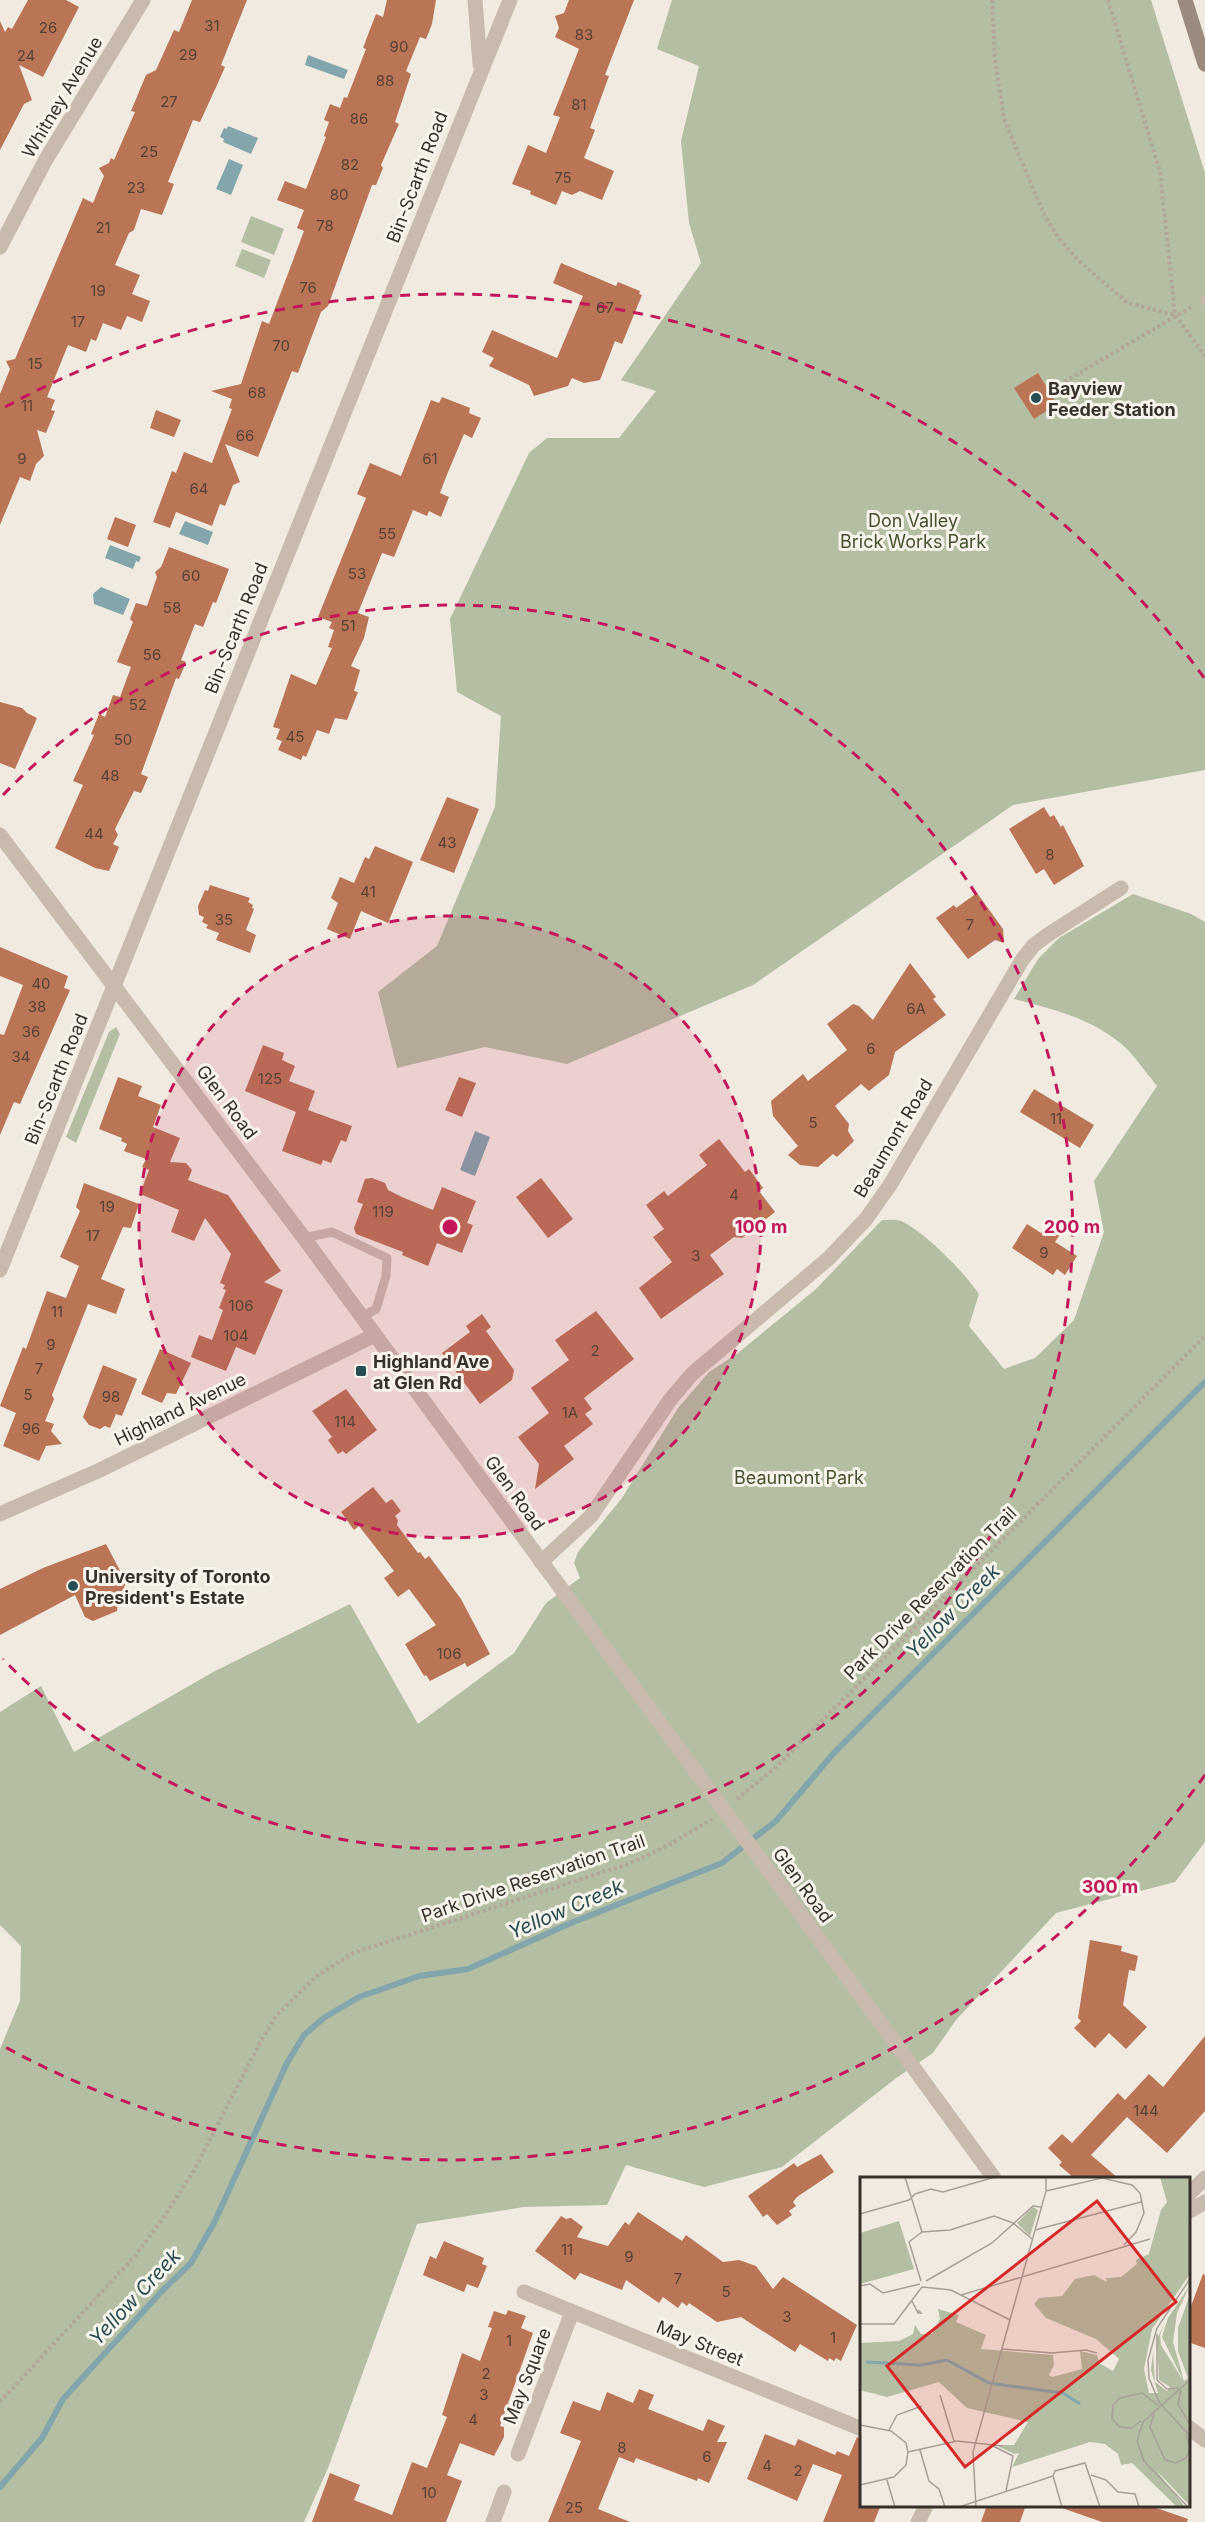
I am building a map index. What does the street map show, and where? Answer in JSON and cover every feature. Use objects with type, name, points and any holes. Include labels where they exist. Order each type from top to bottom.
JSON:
[{"type":"main road","points":[[1185,0],[1205,64]]},
{"type":"street","name":"Whitney Avenue","points":[[0,247],[45,161],[142,0]]},
{"type":"street","points":[[475,0],[481,68]]},
{"type":"street","name":"Bin-Scarth Road","points":[[0,1270],[510,0]]},
{"type":"street","name":"Glen Road","points":[[0,835],[114,983],[304,1238],[993,2177]]},
{"type":"street","name":"Beaumont Road","points":[[541,1562],[591,1516],[670,1400],[692,1374],[808,1277],[866,1219],[890,1185],[1022,960],[1034,945],[1121,888]]},
{"type":"street","name":"Highland Avenue","points":[[0,1514],[100,1470],[375,1335]]},
{"type":"street","points":[[1190,2193],[1205,2178]]},
{"type":"street","points":[[1190,2211],[1205,2202]]},
{"type":"street","name":"May Street","points":[[524,2292],[860,2428]]},
{"type":"street","name":"May Square","points":[[518,2454],[572,2312]]},
{"type":"street","points":[[1190,2429],[1205,2440]]},
{"type":"street","points":[[493,2522],[504,2493]]},
{"type":"street","points":[[918,2522],[925,2507]]},
{"type":"lane","points":[[304,1238],[332,1232],[387,1258],[386,1276],[376,1309],[362,1317]]},
{"type":"path","points":[[992,0],[995,59],[1004,118],[1045,217],[1060,240],[1081,263],[1128,303],[1175,315]]},
{"type":"path","points":[[1108,0],[1161,172],[1175,315],[1205,356]]},
{"type":"path","points":[[1048,391],[1175,315]]},
{"type":"path","name":"Park Drive Reservation Trail","points":[[732,1803],[774,1768],[1205,1336]]},
{"type":"path","name":"Park Drive Reservation Trail","points":[[0,2402],[135,2256],[192,2174],[276,2016],[314,1978],[353,1953],[628,1864],[669,1845],[715,1817]]},
{"type":"green space","name":"Don Valley Brick Works Park","points":[[672,0],[1151,0],[1205,173],[1205,770],[1013,805],[753,985],[567,1064],[485,1047],[397,1068],[378,992],[437,946],[495,807],[501,716],[457,692],[450,619],[529,453],[547,438],[619,438],[656,391],[621,380],[701,263],[689,223],[681,141],[699,66],[657,49]]},
{"type":"green space","points":[[251,216],[284,229],[274,255],[241,242]]},
{"type":"green space","points":[[242,249],[271,260],[264,278],[235,266]]},
{"type":"green space","name":"Beaumont Park","points":[[1133,894],[1191,914],[1205,922],[1205,1842],[1175,1882],[1056,1913],[956,2020],[933,2053],[895,2079],[782,2167],[704,2187],[626,2165],[607,2205],[524,2207],[417,2224],[328,2468],[304,2522],[0,2522],[0,2049],[20,2001],[21,1946],[0,1925],[0,1712],[41,1686],[74,1752],[215,1671],[350,1604],[418,1724],[514,1653],[546,1603],[580,1578],[574,1563],[578,1552],[622,1498],[678,1408],[709,1372],[738,1353],[816,1289],[882,1220],[901,1221],[921,1234],[954,1264],[972,1285],[979,1294],[969,1326],[1004,1369],[1035,1358],[1074,1320],[1104,1232],[1094,1181],[1157,1086],[1128,1050],[1103,1031],[1074,1017],[1014,999],[1038,959],[1059,938]]},
{"type":"green space","points":[[116,1027],[120,1034],[76,1143],[66,1137],[109,1032]]},
{"type":"water","points":[[308,55],[348,70],[344,79],[305,65]]},
{"type":"water","points":[[228,126],[258,138],[251,154],[223,142],[224,139],[220,137],[224,128],[227,129]]},
{"type":"water","points":[[229,159],[243,165],[231,195],[216,189]]},
{"type":"water","points":[[185,521],[213,532],[208,545],[179,534]]},
{"type":"water","points":[[110,545],[141,557],[139,562],[136,561],[133,569],[105,558]]},
{"type":"water","points":[[101,587],[130,599],[123,615],[94,604],[93,594]]},
{"type":"water","points":[[475,1131],[490,1137],[475,1176],[460,1170]]},
{"type":"building","points":[[28,0],[66,0],[79,7],[43,77],[19,65],[32,100],[24,104],[0,150],[0,21],[5,32],[8,27],[12,29]]},
{"type":"building","points":[[192,0],[247,0],[221,65],[225,67],[200,122],[193,120],[168,182],[174,184],[162,215],[141,209],[134,230],[129,233],[115,265],[140,275],[132,294],[150,301],[142,322],[127,316],[121,330],[103,323],[96,341],[91,339],[86,352],[68,345],[47,397],[55,400],[51,410],[55,411],[46,433],[37,430],[44,456],[36,464],[30,481],[20,477],[0,525],[0,394],[10,369],[6,361],[15,359],[83,198],[93,203],[104,176],[99,168],[109,163],[111,158],[114,160],[135,112],[131,111],[146,75],[156,70],[174,30],[179,32]]},
{"type":"building","points":[[387,0],[436,0],[432,24],[426,39],[420,37],[406,71],[411,74],[395,122],[399,124],[381,165],[383,168],[376,185],[372,185],[328,306],[321,312],[298,373],[292,371],[258,457],[225,444],[240,482],[233,485],[225,506],[220,504],[212,526],[176,512],[170,528],[153,522],[172,471],[176,473],[184,452],[212,463],[232,409],[229,408],[232,399],[211,391],[241,384],[262,321],[269,324],[304,231],[297,228],[304,210],[277,200],[285,181],[306,189],[326,137],[324,136],[329,122],[324,120],[330,104],[340,108],[344,97],[347,98],[366,49],[363,48],[376,14],[383,17]]},
{"type":"building","points":[[569,0],[634,0],[605,75],[609,76],[590,128],[595,130],[584,158],[614,171],[602,200],[580,191],[572,195],[562,191],[556,205],[530,194],[531,191],[512,184],[528,145],[546,153],[560,117],[553,115],[579,49],[555,37],[559,28],[555,16],[564,13]]},
{"type":"building","points":[[561,263],[616,286],[618,282],[640,291],[639,294],[642,295],[622,344],[615,341],[600,380],[584,383],[572,378],[568,386],[534,396],[529,385],[489,366],[494,358],[482,352],[492,330],[557,358],[583,296],[553,283]]},
{"type":"building","name":"Bayview Feeder Station","points":[[1038,373],[1057,404],[1034,419],[1014,388]]},
{"type":"building","points":[[442,397],[470,408],[469,413],[481,418],[472,438],[464,434],[446,477],[440,493],[449,497],[441,517],[429,511],[427,516],[413,510],[394,557],[382,553],[358,613],[369,617],[364,638],[351,666],[360,670],[354,691],[358,692],[347,720],[335,718],[329,734],[317,730],[306,757],[303,755],[301,760],[278,750],[282,741],[276,739],[280,729],[273,727],[291,674],[316,685],[332,648],[328,647],[334,630],[329,628],[332,622],[318,617],[366,498],[357,494],[370,463],[401,476],[431,400],[439,403]]},
{"type":"building","points":[[156,410],[181,420],[174,437],[150,428]]},
{"type":"building","points":[[115,517],[136,525],[128,547],[107,539]]},
{"type":"building","points":[[169,547],[229,569],[216,603],[213,602],[203,627],[195,624],[181,660],[186,662],[179,679],[176,678],[141,774],[148,777],[141,793],[134,791],[115,829],[118,835],[113,844],[119,847],[109,871],[95,868],[55,848],[83,785],[73,781],[94,735],[91,734],[99,714],[105,717],[113,695],[120,697],[131,667],[117,662],[133,622],[130,619],[136,603],[147,606],[157,577],[155,572],[161,567]]},
{"type":"building","points":[[0,702],[22,708],[37,718],[15,769],[0,763]]},
{"type":"building","points":[[447,797],[479,809],[454,873],[420,860]]},
{"type":"building","points":[[1044,807],[1050,817],[1054,815],[1061,827],[1063,825],[1084,866],[1054,885],[1044,869],[1036,874],[1009,829]]},
{"type":"building","points":[[375,846],[413,862],[388,923],[361,911],[350,939],[327,929],[338,903],[331,898],[340,877],[354,883],[365,857],[369,859]]},
{"type":"building","points":[[210,885],[250,898],[248,902],[253,905],[254,909],[246,930],[256,935],[250,953],[216,940],[219,933],[206,928],[208,925],[202,922],[204,917],[199,915],[198,906],[205,890],[208,891]]},
{"type":"building","points":[[977,893],[1003,929],[1004,943],[995,940],[968,959],[936,918],[954,905],[956,908]]},
{"type":"building","points":[[0,947],[68,976],[64,988],[70,990],[20,1104],[14,1102],[0,1135],[0,1034],[4,1035],[23,985],[0,976]]},
{"type":"building","points":[[910,963],[936,997],[933,999],[946,1015],[895,1052],[889,1075],[869,1091],[861,1084],[835,1106],[849,1124],[848,1131],[854,1141],[837,1157],[833,1154],[818,1167],[800,1165],[788,1155],[798,1146],[773,1116],[771,1101],[803,1074],[808,1081],[847,1050],[827,1024],[853,1004],[859,1006],[873,1020]]},
{"type":"building","points":[[263,1045],[284,1053],[282,1060],[295,1066],[289,1081],[315,1091],[308,1110],[352,1126],[346,1142],[341,1140],[331,1163],[323,1160],[321,1165],[282,1151],[296,1112],[245,1091]]},
{"type":"building","points":[[118,1077],[142,1086],[138,1096],[161,1105],[153,1127],[180,1138],[170,1162],[186,1163],[192,1170],[188,1180],[228,1195],[281,1271],[264,1282],[283,1290],[255,1355],[236,1347],[226,1371],[191,1357],[199,1335],[212,1340],[223,1310],[219,1308],[226,1290],[223,1289],[225,1285],[220,1283],[231,1254],[205,1218],[194,1241],[171,1232],[179,1210],[140,1194],[149,1170],[142,1167],[146,1159],[124,1151],[127,1144],[121,1141],[122,1138],[99,1129]]},
{"type":"building","points":[[459,1077],[476,1083],[462,1117],[445,1110]]},
{"type":"building","points":[[1034,1089],[1094,1125],[1080,1148],[1020,1112]]},
{"type":"building","points":[[719,1139],[745,1172],[749,1169],[763,1188],[759,1191],[775,1212],[742,1238],[734,1237],[710,1255],[724,1274],[661,1319],[639,1288],[672,1262],[653,1237],[664,1229],[646,1205],[664,1191],[668,1196],[707,1165],[699,1155]]},
{"type":"building","points":[[372,1178],[385,1183],[388,1190],[433,1210],[442,1187],[476,1201],[467,1223],[473,1225],[462,1253],[437,1243],[428,1266],[402,1255],[403,1252],[356,1234],[354,1228],[363,1204],[357,1202],[365,1179]]},
{"type":"building","points":[[541,1178],[573,1219],[548,1238],[516,1197]]},
{"type":"building","points":[[84,1183],[139,1204],[131,1228],[123,1227],[101,1279],[125,1289],[116,1314],[88,1304],[52,1395],[54,1399],[45,1421],[54,1424],[51,1431],[62,1444],[46,1446],[39,1461],[3,1446],[16,1413],[0,1406],[23,1347],[26,1349],[47,1291],[66,1298],[79,1266],[60,1257],[80,1211],[76,1207]]},
{"type":"building","points":[[1027,1224],[1041,1233],[1047,1224],[1061,1233],[1055,1242],[1077,1256],[1065,1275],[1057,1269],[1053,1275],[1012,1248]]},
{"type":"building","points":[[596,1311],[634,1359],[584,1398],[592,1409],[585,1414],[593,1424],[564,1446],[574,1459],[535,1489],[539,1464],[518,1437],[549,1413],[531,1388],[569,1360],[555,1340]]},
{"type":"building","points":[[482,1314],[491,1327],[486,1331],[514,1370],[512,1380],[480,1404],[442,1353],[470,1332],[466,1326]]},
{"type":"building","points":[[160,1349],[191,1363],[176,1394],[167,1393],[162,1403],[141,1394]]},
{"type":"building","points":[[103,1365],[137,1379],[122,1416],[116,1414],[110,1428],[105,1426],[100,1429],[89,1425],[83,1417]]},
{"type":"building","points":[[346,1389],[377,1430],[346,1454],[343,1451],[338,1454],[328,1440],[332,1437],[312,1411]]},
{"type":"building","points":[[373,1487],[386,1503],[392,1499],[401,1511],[395,1516],[398,1520],[397,1525],[418,1553],[420,1552],[425,1559],[429,1556],[461,1599],[490,1654],[467,1667],[465,1663],[430,1681],[426,1675],[424,1676],[405,1644],[436,1625],[409,1589],[398,1597],[384,1578],[394,1571],[359,1526],[354,1530],[341,1512]]},
{"type":"building","name":"University of Toronto President's Estate","points":[[106,1544],[126,1582],[123,1591],[119,1593],[117,1611],[93,1621],[85,1617],[75,1595],[0,1635],[0,1589],[43,1568]]},
{"type":"building","points":[[1090,1940],[1122,1946],[1121,1951],[1138,1956],[1135,1971],[1129,1970],[1123,2005],[1147,2027],[1126,2049],[1109,2033],[1095,2048],[1074,2028],[1081,2021],[1078,2018]]},
{"type":"building","points":[[1205,2036],[1205,2111],[1167,2153],[1127,2117],[1091,2155],[1117,2177],[1073,2177],[1059,2165],[1062,2162],[1048,2148],[1062,2134],[1072,2143],[1118,2093],[1125,2100],[1149,2074],[1163,2087]]},
{"type":"building","points":[[821,2154],[834,2172],[797,2197],[793,2202],[796,2206],[789,2211],[792,2215],[777,2225],[767,2214],[763,2217],[748,2196],[794,2163],[797,2167]]},
{"type":"building","points":[[638,2212],[682,2241],[686,2235],[723,2262],[739,2260],[756,2266],[773,2289],[783,2277],[857,2325],[841,2361],[829,2358],[828,2361],[800,2344],[795,2352],[741,2317],[717,2322],[689,2303],[687,2306],[682,2302],[678,2308],[663,2297],[659,2303],[626,2280],[622,2290],[580,2273],[575,2280],[535,2251],[561,2216],[566,2219],[571,2218],[583,2227],[577,2237],[608,2246],[625,2222],[629,2225]]},
{"type":"building","points":[[444,2241],[484,2258],[482,2264],[487,2266],[478,2288],[467,2284],[464,2292],[423,2275],[430,2256],[436,2259]]},
{"type":"building","points":[[1203,2274],[1205,2275],[1205,2348],[1190,2343],[1190,2309]]},
{"type":"building","points":[[508,2310],[526,2316],[521,2328],[533,2333],[500,2426],[504,2427],[504,2437],[494,2456],[460,2443],[447,2475],[462,2481],[446,2522],[312,2522],[330,2473],[360,2485],[354,2500],[392,2515],[412,2462],[427,2468],[447,2417],[442,2415],[462,2353],[480,2361],[492,2328],[488,2327],[494,2311],[506,2315]]},
{"type":"building","points":[[639,2389],[654,2395],[648,2409],[703,2431],[708,2419],[725,2426],[717,2442],[727,2442],[709,2483],[698,2478],[697,2481],[636,2458],[634,2463],[619,2457],[598,2509],[630,2522],[548,2522],[581,2441],[560,2433],[573,2401],[600,2411],[607,2392],[633,2403]]},
{"type":"building","points":[[765,2434],[795,2446],[798,2439],[835,2455],[837,2451],[849,2456],[857,2437],[860,2438],[860,2507],[880,2507],[874,2522],[823,2522],[842,2475],[813,2464],[797,2501],[747,2479]]},
{"type":"building","points":[[986,2507],[1025,2507],[1020,2522],[981,2522]]},
{"type":"building","points":[[1154,2507],[1188,2519],[1187,2522],[1102,2522],[1062,2508]]},
{"type":"waterway","name":"Yellow Creek","points":[[0,2487],[42,2438],[63,2399],[162,2291],[191,2263],[214,2223],[287,2063],[304,2035],[325,2017],[359,1997],[419,1976],[468,1969],[571,1923],[722,1863],[776,1821],[833,1754],[1205,1382]]},
{"type":"place","name":"Bayview Feeder Station","points":[[1036,398]]},
{"type":"place","name":"Highland Ave at Glen Rd","points":[[361,1371]]},
{"type":"place","name":"University of Toronto President's Estate","points":[[73,1586]]}]
